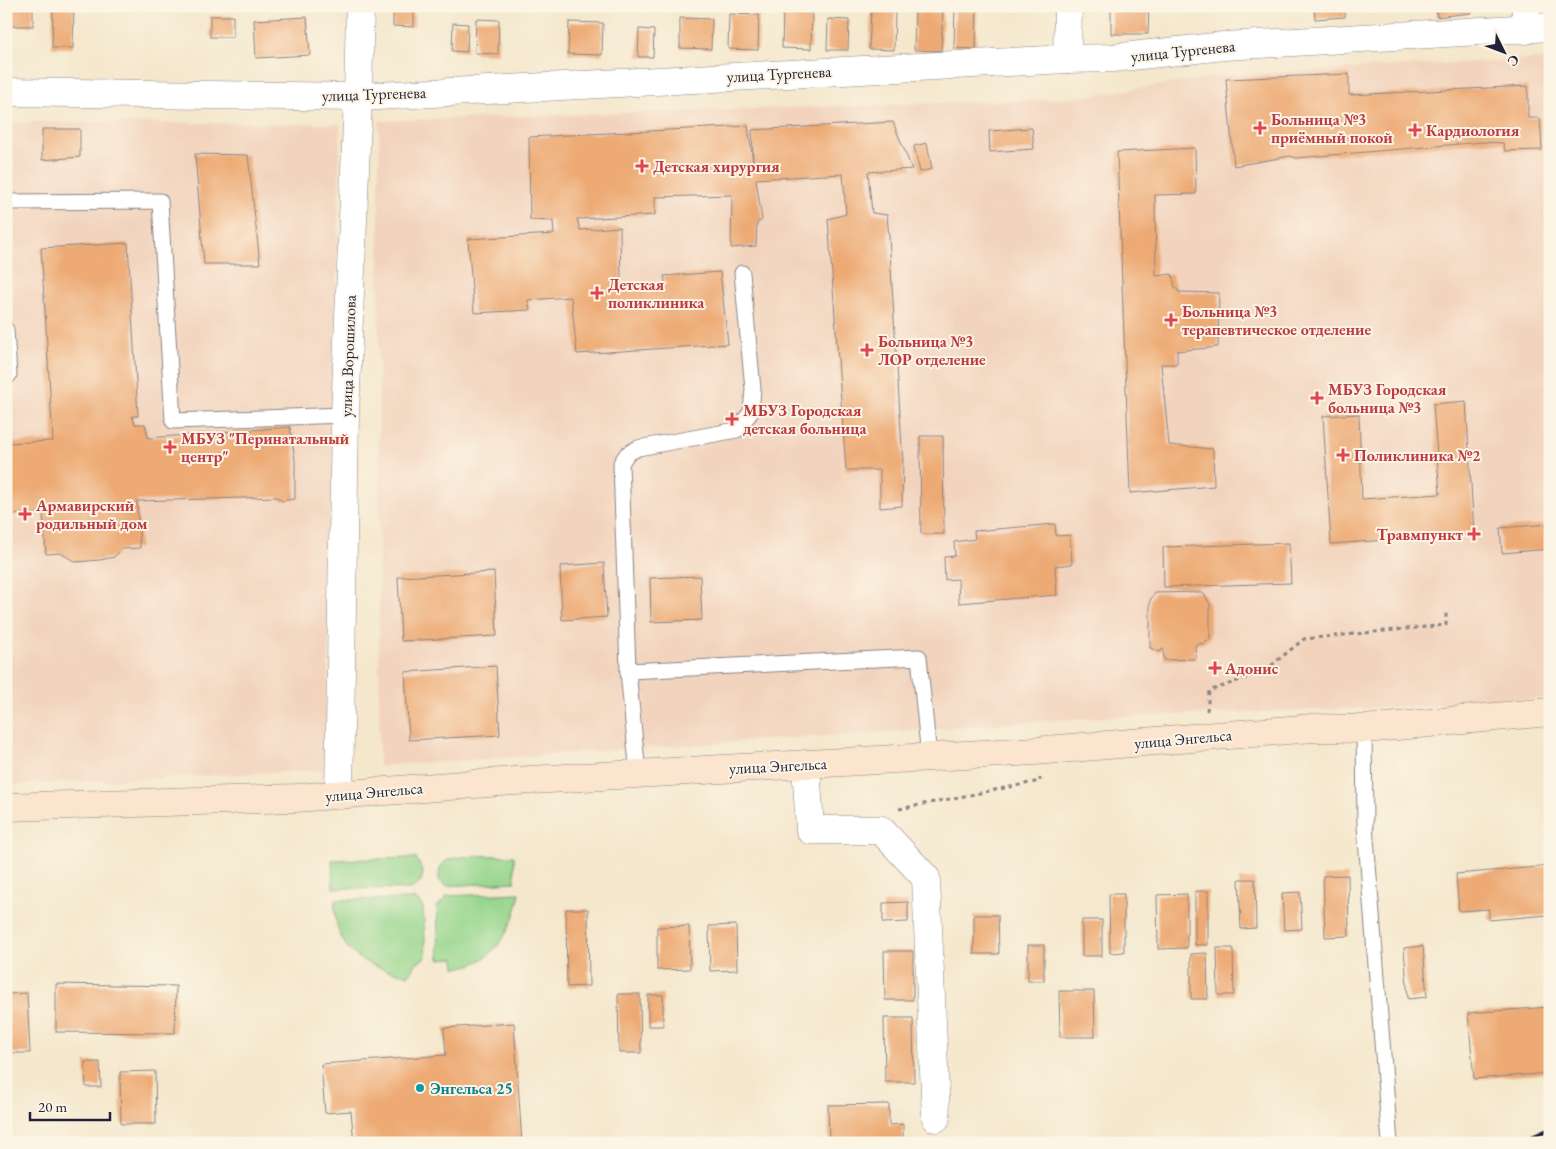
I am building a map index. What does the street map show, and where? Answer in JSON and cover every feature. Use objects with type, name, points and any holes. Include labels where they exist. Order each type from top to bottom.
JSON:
[{"type":"main road","name":"улица Энгельса","points":[[6,807],[340,795],[514,780],[1035,751],[1313,728],[1364,729],[1550,712]]},
{"type":"street","name":"улица Ворошилова","points":[[340,795],[345,415],[360,6]]},
{"type":"street","points":[[1067,59],[1068,6]]},
{"type":"street","name":"улица Тургенева","points":[[6,92],[358,96],[1113,58],[1224,46],[1534,21]]},
{"type":"street","points":[[806,764],[810,830],[881,830],[926,878],[936,1118]]},
{"type":"lane","points":[[6,202],[160,201],[173,421],[345,415]]},
{"type":"lane","points":[[638,774],[628,671],[621,463],[628,454],[638,448],[737,430],[751,412],[753,389],[742,273]]},
{"type":"lane","points":[[6,330],[9,375],[6,378]]},
{"type":"lane","points":[[628,671],[919,657],[929,757]]},
{"type":"lane","points":[[1364,729],[1365,826],[1390,1143]]},
{"type":"shaded area","name":"МБУЗ Городская детская больница","points":[[1550,58],[1550,698],[1463,705],[1105,717],[379,766],[379,121],[1065,99],[1231,75]]},
{"type":"shaded area","name":"МБУЗ \"Перинатальный центр\"","points":[[6,122],[340,124],[326,770],[6,785]]},
{"type":"green space","points":[[478,856],[514,856],[515,882],[446,886],[439,880],[439,872],[442,866],[450,859]]},
{"type":"green space","points":[[416,858],[423,872],[421,882],[411,889],[333,888],[332,860]]},
{"type":"green space","points":[[520,893],[513,919],[492,952],[482,960],[456,968],[455,958],[439,959],[437,907],[447,896]]},
{"type":"green space","points":[[416,899],[423,907],[426,957],[416,963],[409,975],[393,972],[365,961],[354,954],[345,944],[339,933],[335,900]]},
{"type":"building","points":[[6,6],[33,6],[33,26],[6,26]]},
{"type":"building","points":[[53,6],[74,6],[73,48],[52,48]]},
{"type":"building","points":[[393,6],[414,6],[414,27],[393,26]]},
{"type":"building","points":[[955,6],[977,6],[976,49],[954,48]]},
{"type":"building","points":[[1111,6],[1149,6],[1148,34],[1111,34]]},
{"type":"building","points":[[1314,6],[1345,6],[1345,17],[1315,19]]},
{"type":"building","points":[[1436,6],[1470,6],[1471,13],[1437,17]]},
{"type":"building","points":[[915,9],[943,9],[941,51],[914,50]]},
{"type":"building","points":[[783,11],[812,11],[811,49],[782,48]]},
{"type":"building","points":[[871,11],[895,11],[894,50],[869,49]]},
{"type":"building","points":[[729,14],[759,15],[758,50],[728,49]]},
{"type":"building","points":[[210,16],[233,16],[233,37],[210,37]]},
{"type":"building","points":[[307,17],[310,55],[256,58],[254,20]]},
{"type":"building","points":[[680,18],[712,19],[711,49],[680,48]]},
{"type":"building","points":[[476,19],[499,20],[498,54],[475,53]]},
{"type":"building","points":[[828,19],[849,20],[848,50],[827,50]]},
{"type":"building","points":[[569,22],[603,23],[602,55],[568,54]]},
{"type":"building","points":[[453,23],[468,24],[467,52],[452,51]]},
{"type":"building","points":[[639,29],[654,30],[653,57],[638,57]]},
{"type":"building","name":"Кардиология","points":[[1349,74],[1349,95],[1528,86],[1528,118],[1540,118],[1542,150],[1505,151],[1503,143],[1483,142],[1296,158],[1290,156],[1234,166],[1226,79]]},
{"type":"building","points":[[893,122],[912,169],[868,172],[872,213],[887,215],[903,463],[902,506],[880,508],[880,470],[846,470],[828,219],[846,214],[843,174],[756,179],[762,220],[757,223],[756,246],[731,248],[732,195],[655,197],[655,215],[577,219],[580,230],[620,227],[621,288],[666,285],[664,276],[720,272],[728,344],[577,354],[571,297],[528,300],[530,310],[474,313],[468,239],[554,234],[553,221],[530,220],[529,137],[748,126],[753,162],[752,130]]},
{"type":"building","points":[[1032,128],[1034,149],[990,152],[989,131]]},
{"type":"building","points":[[42,129],[80,129],[80,157],[42,160]]},
{"type":"building","points":[[927,143],[932,169],[920,172],[914,146]]},
{"type":"building","name":"Больница №3 терапевтическое отделение","points":[[1195,148],[1196,194],[1155,195],[1156,276],[1172,274],[1175,287],[1179,292],[1219,293],[1218,347],[1177,351],[1177,364],[1161,364],[1169,445],[1213,449],[1214,486],[1130,493],[1117,152]]},
{"type":"building","points":[[195,154],[248,155],[260,264],[204,264]]},
{"type":"building","points":[[128,243],[138,416],[132,416],[135,424],[145,424],[148,438],[290,427],[295,460],[295,499],[282,501],[277,497],[137,501],[140,548],[122,549],[114,557],[75,562],[61,553],[46,554],[43,513],[6,515],[6,443],[53,441],[41,248]]},
{"type":"building","name":"Поликлиника №2","points":[[1466,401],[1474,534],[1331,544],[1323,416],[1359,414],[1362,499],[1440,494],[1433,404]]},
{"type":"building","points":[[920,436],[943,436],[944,534],[921,534]]},
{"type":"building","points":[[1055,524],[1056,536],[1070,535],[1072,564],[1055,566],[1057,595],[959,603],[958,579],[945,580],[944,557],[955,556],[954,542],[975,539],[974,531]]},
{"type":"building","points":[[1550,524],[1550,549],[1502,553],[1500,528]]},
{"type":"building","points":[[1289,543],[1291,583],[1164,587],[1163,547]]},
{"type":"building","points":[[604,563],[607,617],[562,620],[560,566]]},
{"type":"building","points":[[494,572],[497,636],[401,641],[398,577]]},
{"type":"building","points":[[700,576],[702,620],[651,622],[650,578]]},
{"type":"building","points":[[1200,592],[1204,594],[1210,604],[1210,638],[1204,643],[1195,645],[1196,659],[1164,660],[1163,648],[1160,652],[1150,648],[1150,600],[1155,593]]},
{"type":"building","points":[[496,666],[500,735],[409,740],[405,672]]},
{"type":"building","points":[[1550,866],[1548,915],[1489,920],[1489,909],[1459,911],[1456,874]]},
{"type":"building","points":[[1348,875],[1349,936],[1325,937],[1323,876]]},
{"type":"building","points":[[1239,879],[1255,879],[1256,928],[1241,929]]},
{"type":"building","points":[[1195,891],[1208,891],[1208,945],[1195,945]]},
{"type":"building","points":[[1300,892],[1302,929],[1284,930],[1282,893]]},
{"type":"building","points":[[1109,894],[1124,894],[1124,952],[1110,953]]},
{"type":"building","points":[[1187,894],[1187,948],[1158,949],[1157,895]]},
{"type":"building","points":[[908,902],[908,922],[883,923],[883,903]]},
{"type":"building","points":[[566,909],[588,909],[589,986],[567,987]]},
{"type":"building","points":[[974,915],[998,915],[999,954],[974,954]]},
{"type":"building","points":[[1082,920],[1102,920],[1102,956],[1082,956]]},
{"type":"building","points":[[736,925],[737,970],[710,971],[709,926]]},
{"type":"building","points":[[689,926],[690,969],[657,970],[657,927]]},
{"type":"building","points":[[1028,945],[1044,945],[1044,981],[1028,981]]},
{"type":"building","points":[[1423,946],[1427,997],[1408,999],[1404,948]]},
{"type":"building","points":[[1217,948],[1233,948],[1234,995],[1218,995]]},
{"type":"building","points":[[884,951],[913,951],[913,1000],[885,1000]]},
{"type":"building","points":[[1207,953],[1208,999],[1191,999],[1191,954]]},
{"type":"building","points":[[56,984],[176,986],[175,1033],[56,1032]]},
{"type":"building","points":[[1059,991],[1094,991],[1095,1037],[1060,1037]]},
{"type":"building","points":[[27,993],[30,1053],[6,1053],[6,994]]},
{"type":"building","points":[[618,994],[640,994],[641,1053],[619,1053]]},
{"type":"building","points":[[648,995],[663,995],[663,1026],[648,1026]]},
{"type":"building","points":[[1550,1007],[1550,1073],[1474,1079],[1468,1013]]},
{"type":"building","points":[[884,1018],[913,1018],[914,1082],[885,1082]]},
{"type":"building","name":"Энгельса 25","points":[[514,1023],[522,1143],[354,1143],[351,1111],[325,1113],[321,1064],[446,1055],[444,1028]]},
{"type":"building","points":[[85,1062],[100,1062],[101,1087],[86,1087]]},
{"type":"building","points":[[155,1071],[156,1124],[121,1124],[120,1072]]},
{"type":"building","points":[[889,1104],[889,1125],[903,1124],[903,1143],[829,1143],[828,1105]]},
{"type":"building","points":[[1212,1138],[1213,1143],[1185,1143],[1185,1141]]},
{"type":"railway","points":[[1518,1143],[1550,1129]]},
{"type":"place","name":"Больница №3 приёмный покой","points":[[1260,128]]},
{"type":"place","name":"Кардиология","points":[[1415,130]]},
{"type":"place","name":"Детская хирургия","points":[[642,166]]},
{"type":"place","name":"Детская поликлиника","points":[[597,293]]},
{"type":"place","name":"Больница №3 терапевтическое отделение","points":[[1171,320]]},
{"type":"place","name":"Больница №3 ЛОР отделение","points":[[867,350]]},
{"type":"place","name":"МБУЗ Городская больница №3","points":[[1317,398]]},
{"type":"place","name":"МБУЗ Городская детская больница","points":[[732,419]]},
{"type":"place","name":"МБУЗ \"Перинатальный центр\"","points":[[170,447]]},
{"type":"place","name":"Поликлиника №2","points":[[1343,455]]},
{"type":"place","name":"Армавирский родильный дом","points":[[25,514]]},
{"type":"place","name":"Травмпункт","points":[[1474,534]]},
{"type":"place","name":"Адонис","points":[[1215,668]]},
{"type":"place","name":"Энгельса 25","points":[[420,1088]]}]
